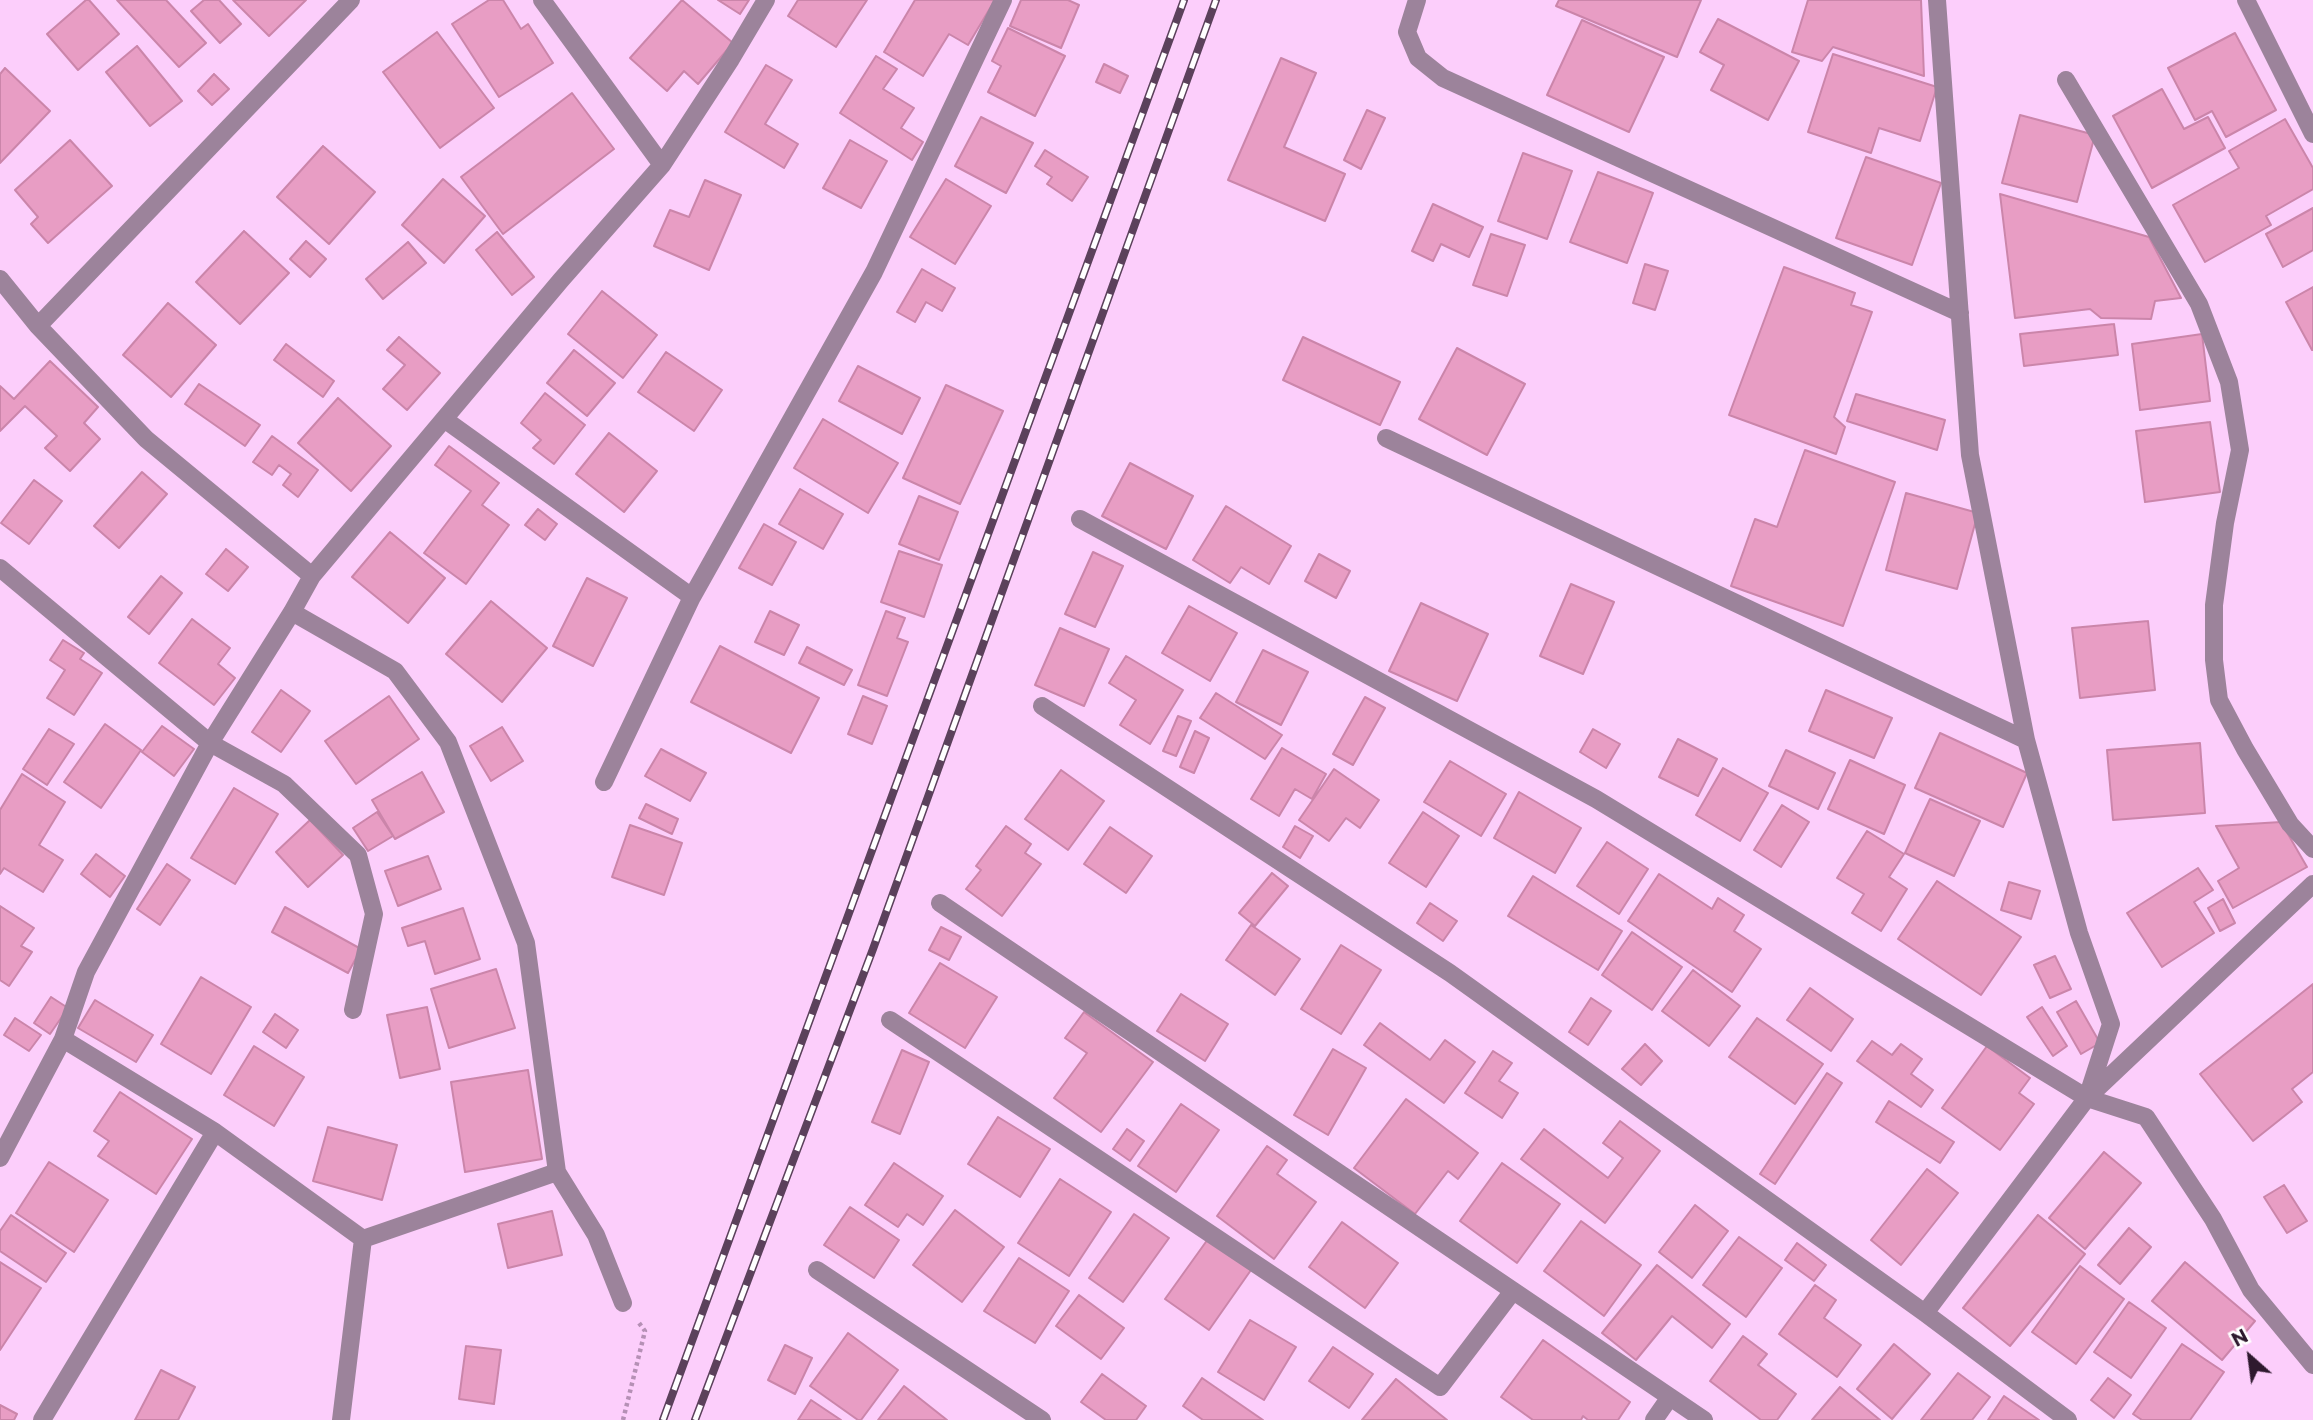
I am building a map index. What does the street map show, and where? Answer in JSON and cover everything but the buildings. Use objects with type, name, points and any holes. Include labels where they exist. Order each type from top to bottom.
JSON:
[{"type":"street","points":[[38,326],[351,0]]},
{"type":"street","points":[[542,0],[662,165]]},
{"type":"street","points":[[0,1158],[63,1039],[86,972],[210,743],[312,576],[561,280],[662,165],[731,60],[766,0]]},
{"type":"street","points":[[604,782],[692,597],[874,272],[1003,0]]},
{"type":"street","points":[[1417,0],[1407,32],[1418,58],[1443,78],[1960,313]]},
{"type":"street","points":[[1937,0],[1970,455],[2026,740],[2079,933],[2111,1024],[2087,1098]]},
{"type":"street","points":[[2246,0],[2313,134]]},
{"type":"street","points":[[2066,80],[2199,304],[2229,382],[2240,450],[2225,523],[2214,606],[2214,660],[2219,700],[2290,824],[2313,849]]},
{"type":"street","points":[[0,279],[38,326],[146,439],[312,576]]},
{"type":"street","points":[[444,419],[692,597]]},
{"type":"street","points":[[1386,438],[2026,740]]},
{"type":"street","points":[[1080,519],[1596,799],[2087,1098],[2146,1117],[2213,1219],[2251,1290],[2313,1365]]},
{"type":"street","points":[[0,568],[210,743],[284,784],[358,855],[374,914],[353,1010]]},
{"type":"street","points":[[292,612],[395,671],[448,742],[526,943],[556,1172],[596,1235],[623,1303]]},
{"type":"street","points":[[1042,706],[1450,973],[1925,1313],[2068,1420]]},
{"type":"street","points":[[1925,1313],[2087,1098],[2313,884]]},
{"type":"street","points":[[940,903],[1704,1420]]},
{"type":"street","points":[[890,1020],[1440,1387],[1513,1291]]},
{"type":"street","points":[[63,1039],[215,1132],[363,1239]]},
{"type":"street","points":[[43,1420],[215,1132]]},
{"type":"street","points":[[363,1239],[556,1172]]},
{"type":"street","points":[[341,1420],[363,1239]]},
{"type":"street","points":[[817,1270],[1042,1420]]},
{"type":"street","points":[[1654,1420],[1670,1397]]},
{"type":"path","points":[[623,1303],[645,1331],[623,1420]]},
{"type":"railway","points":[[663,1420],[1184,0]]},
{"type":"railway","points":[[695,1420],[873,949],[1216,0]]}]
